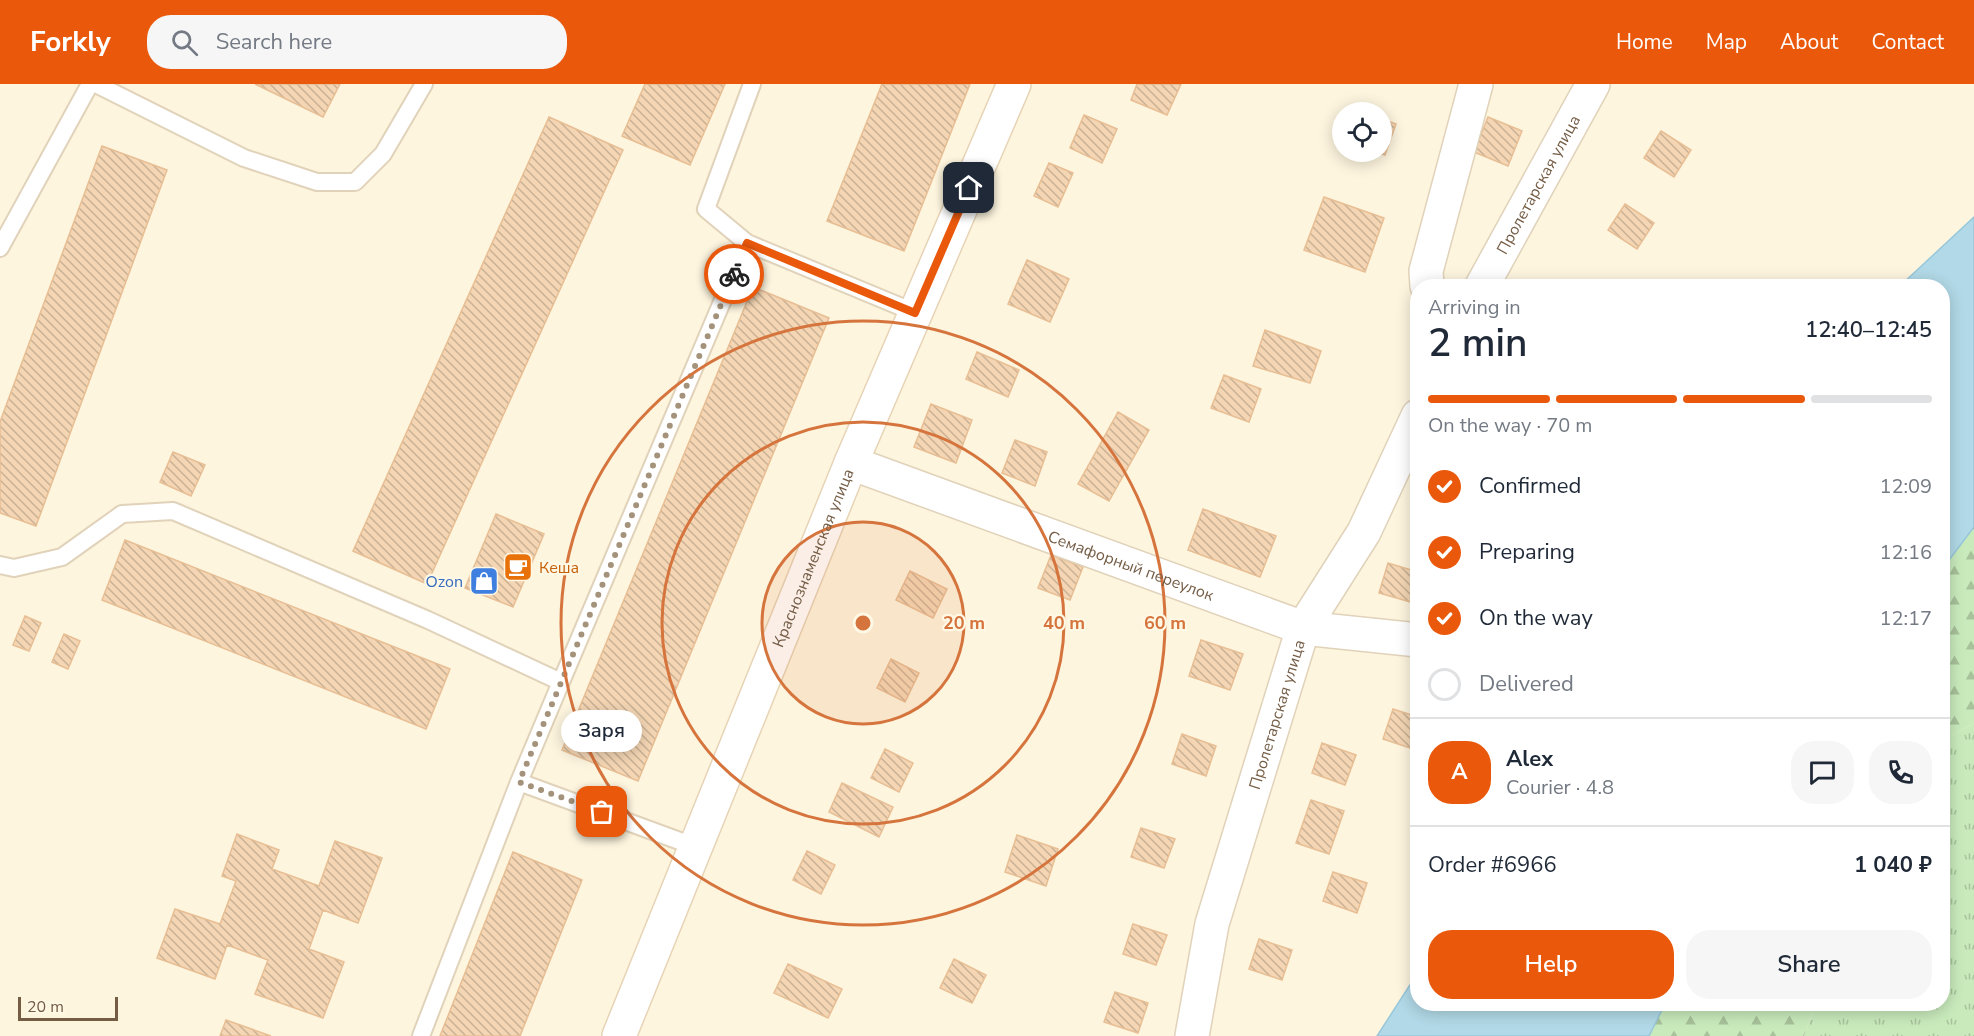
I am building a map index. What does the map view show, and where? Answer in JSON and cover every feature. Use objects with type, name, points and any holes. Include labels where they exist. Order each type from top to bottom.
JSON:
[{"type":"street","name":"Краснознаменская улица","points":[[619,1036],[851,463],[1014,84]]},
{"type":"street","points":[[1427,279],[1426,271],[1476,84]]},
{"type":"street","name":"Пролетарская улица","points":[[1486,279],[1593,84]]},
{"type":"street","name":"Пролетарская улица","points":[[1192,1036],[1212,924],[1303,628],[1364,532],[1410,433]]},
{"type":"street","name":"Семафорный переулок","points":[[851,463],[1303,628],[1410,639]]},
{"type":"lane","points":[[0,248],[90,84]]},
{"type":"lane","points":[[96,84],[244,158],[317,182],[355,182],[383,154],[424,84]]},
{"type":"lane","points":[[752,84],[706,209],[747,243],[915,313]]},
{"type":"lane","points":[[421,1036],[519,782],[747,243]]},
{"type":"lane","points":[[0,565],[14,568],[62,557],[122,514],[172,511],[428,620],[561,682]]},
{"type":"lane","points":[[519,782],[696,847]]},
{"type":"green space","points":[[1974,527],[1974,723],[1950,736],[1950,558]]},
{"type":"green space","points":[[1974,723],[1974,1036],[1804,1036],[1813,1011],[1950,1011],[1950,736]]},
{"type":"green space","points":[[1662,1011],[1813,1011],[1804,1036],[1649,1036]]},
{"type":"water","points":[[1974,217],[1974,527],[1950,559],[1950,279],[1908,279]]},
{"type":"water","points":[[1410,985],[1410,1011],[1662,1011],[1649,1036],[1377,1036]]},
{"type":"building","points":[[255,84],[340,84],[323,117]]},
{"type":"building","points":[[645,84],[725,84],[690,165],[622,136]]},
{"type":"building","points":[[882,84],[970,84],[904,251],[827,221]]},
{"type":"building","points":[[1137,84],[1181,84],[1167,115],[1131,100]]},
{"type":"building","points":[[1084,115],[1117,129],[1102,163],[1070,148]]},
{"type":"building","points":[[549,117],[623,150],[427,584],[353,551]]},
{"type":"building","points":[[1488,117],[1522,131],[1508,166],[1474,152]]},
{"type":"building","points":[[1392,123],[1396,124],[1392,135]]},
{"type":"building","points":[[1661,131],[1691,150],[1674,177],[1644,158]]},
{"type":"building","points":[[102,146],[167,170],[36,526],[0,513],[0,422]]},
{"type":"building","points":[[1049,163],[1073,173],[1058,207],[1034,196]]},
{"type":"building","points":[[1324,197],[1384,218],[1365,272],[1304,250]]},
{"type":"building","points":[[1625,204],[1654,223],[1637,249],[1608,230]]},
{"type":"building","points":[[1027,260],[1069,279],[1050,322],[1008,304]]},
{"type":"building","points":[[753,287],[829,318],[638,781],[562,750]]},
{"type":"building","points":[[1265,330],[1321,351],[1310,383],[1253,366]]},
{"type":"building","points":[[977,352],[1019,370],[1008,397],[966,379]]},
{"type":"building","points":[[1224,375],[1261,389],[1249,422],[1211,408]]},
{"type":"building","points":[[931,404],[972,420],[956,463],[914,447]]},
{"type":"building","points":[[1118,412],[1149,430],[1109,501],[1078,484]]},
{"type":"building","points":[[1015,440],[1047,452],[1035,486],[1002,473]]},
{"type":"building","points":[[173,452],[205,465],[191,496],[160,482]]},
{"type":"building","points":[[1203,509],[1276,536],[1260,577],[1188,550]]},
{"type":"building","points":[[496,514],[544,534],[513,607],[465,588]]},
{"type":"building","points":[[125,540],[450,669],[426,729],[102,600]]},
{"type":"building","points":[[1051,555],[1083,567],[1070,600],[1038,588]]},
{"type":"building","points":[[1388,563],[1410,570],[1410,602],[1379,593]]},
{"type":"building","points":[[910,571],[947,589],[933,618],[896,600]]},
{"type":"building","points":[[25,616],[41,623],[29,651],[13,645]]},
{"type":"building","points":[[64,634],[80,641],[68,669],[52,662]]},
{"type":"building","points":[[1201,640],[1243,654],[1230,690],[1189,676]]},
{"type":"building","points":[[891,659],[919,673],[905,702],[877,688]]},
{"type":"building","points":[[1393,709],[1410,714],[1410,748],[1383,739]]},
{"type":"building","points":[[1182,734],[1216,746],[1206,776],[1172,764]]},
{"type":"building","points":[[1322,743],[1356,755],[1345,785],[1312,773]]},
{"type":"building","points":[[885,749],[913,763],[899,792],[871,778]]},
{"type":"building","points":[[842,783],[893,807],[879,837],[829,812]]},
{"type":"building","points":[[1311,800],[1344,811],[1329,854],[1296,843]]},
{"type":"building","points":[[1141,828],[1175,839],[1164,868],[1131,857]]},
{"type":"building","points":[[237,834],[279,850],[272,869],[319,886],[335,841],[382,858],[358,923],[323,910],[309,949],[344,962],[323,1018],[255,994],[268,960],[227,945],[215,979],[157,958],[175,909],[220,924],[236,881],[222,876]]},
{"type":"building","points":[[1017,835],[1058,849],[1046,886],[1005,872]]},
{"type":"building","points":[[807,851],[835,865],[821,894],[793,880]]},
{"type":"building","points":[[513,852],[582,880],[520,1036],[440,1036]]},
{"type":"building","points":[[1333,872],[1367,883],[1357,913],[1323,901]]},
{"type":"building","points":[[1133,924],[1167,935],[1156,965],[1123,954]]},
{"type":"building","points":[[1259,939],[1292,950],[1282,980],[1249,969]]},
{"type":"building","points":[[954,959],[986,975],[972,1003],[940,988]]},
{"type":"building","points":[[788,964],[842,989],[828,1018],[774,993]]},
{"type":"building","points":[[1115,992],[1148,1003],[1138,1033],[1104,1022]]},
{"type":"building","points":[[226,1020],[271,1036],[220,1036]]},
{"type":"way so far","points":[[602,812],[519,782],[734,274]]},
{"type":"place","name":"Кеша","points":[[518,567]]},
{"type":"place","name":"Ozon","points":[[484,581]]},
{"type":"place","name":"Заря","points":[[602,812]]},
{"type":"route","points":[[734,274],[747,243],[915,313],[969,188]]}]
